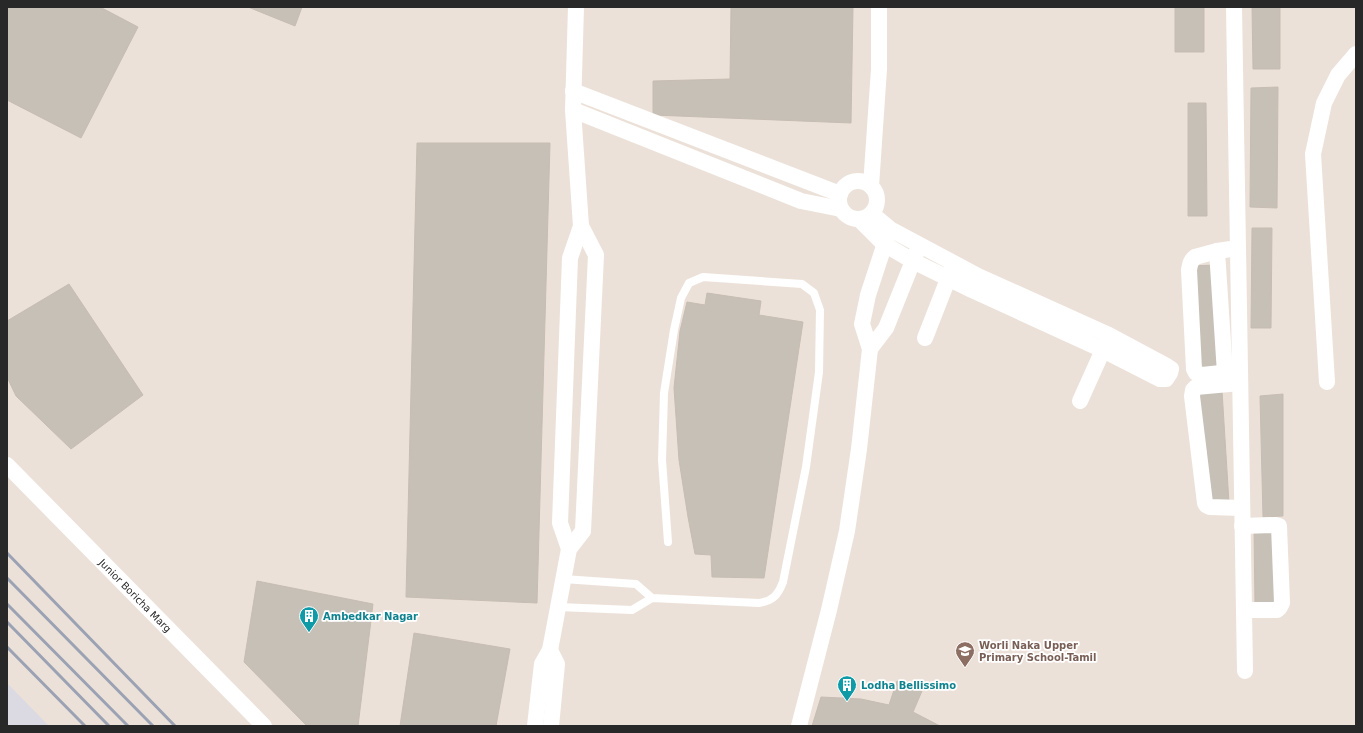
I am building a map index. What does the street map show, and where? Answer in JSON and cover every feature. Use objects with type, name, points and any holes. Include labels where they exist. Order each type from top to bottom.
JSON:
[{"type":"street","points":[[569,549],[560,523],[570,258],[581,226],[573,110],[576,7]]},
{"type":"street","points":[[871,186],[879,69],[879,7]]},
{"type":"street","points":[[1234,7],[1238,248],[1235,376],[1242,508],[1245,671]]},
{"type":"street","points":[[1327,382],[1313,154],[1324,103],[1338,75],[1356,54]]},
{"type":"street","points":[[573,91],[840,202]]},
{"type":"street","points":[[573,110],[801,201],[840,202]]},
{"type":"street","points":[[860,180],[866,182],[875,191],[878,203],[875,209],[866,217],[854,219],[843,213],[840,202],[842,188],[853,181],[860,180]]},
{"type":"street","points":[[866,217],[887,237],[913,260],[949,278],[1021,304],[1106,333],[1165,365],[1170,369],[1170,372],[1166,379],[1160,378],[1099,348],[1021,304],[955,263],[920,245],[887,237]]},
{"type":"street","points":[[535,726],[542,664],[550,650],[569,549],[583,531],[596,255],[581,226]]},
{"type":"street","points":[[800,726],[847,532],[859,449],[870,349],[862,324],[868,295],[887,237]]},
{"type":"street","points":[[870,349],[886,328],[920,245]]},
{"type":"street","points":[[1235,376],[1202,375],[1196,373],[1194,369],[1189,278],[1190,264],[1194,257],[1217,251],[1238,248]]},
{"type":"street","points":[[1217,251],[1235,376]]},
{"type":"street","points":[[925,338],[955,263]]},
{"type":"street","points":[[1076,399],[1106,333]]},
{"type":"street","points":[[1235,376],[1196,387],[1193,390],[1192,396],[1205,504],[1206,506],[1210,507],[1242,508]]},
{"type":"street","name":"Junior Boricha Marg","points":[[7,465],[264,726]]},
{"type":"street","points":[[1242,526],[1279,526],[1282,603],[1277,610],[1244,610]]},
{"type":"street","points":[[550,650],[558,664],[551,726]]},
{"type":"lane","points":[[558,607],[632,610],[652,598],[759,603],[768,602],[775,597],[783,582],[806,467],[819,372],[820,310],[814,293],[802,284],[703,277],[689,283],[681,298],[674,330],[664,393],[662,460],[668,542]]},
{"type":"lane","points":[[563,579],[636,584],[652,598]]},
{"type":"shaded area","points":[[7,683],[49,726],[7,726]]},
{"type":"building","points":[[7,7],[100,7],[138,27],[81,138],[7,100]]},
{"type":"building","points":[[248,7],[302,7],[295,26]]},
{"type":"building","points":[[731,7],[853,7],[851,123],[653,115],[653,81],[730,79]]},
{"type":"building","points":[[1175,7],[1204,7],[1204,52],[1175,52]]},
{"type":"building","points":[[1252,7],[1280,7],[1280,69],[1253,69]]},
{"type":"building","points":[[1278,87],[1277,208],[1250,207],[1251,88]]},
{"type":"building","points":[[1188,103],[1206,103],[1207,216],[1188,216]]},
{"type":"building","points":[[417,143],[550,143],[537,603],[406,597]]},
{"type":"building","points":[[1252,228],[1272,228],[1271,328],[1251,328]]},
{"type":"building","points":[[1215,265],[1219,367],[1198,368],[1192,266]]},
{"type":"building","points":[[69,284],[143,395],[71,449],[16,396],[7,377],[7,321]]},
{"type":"building","points":[[707,293],[761,301],[759,315],[803,322],[764,578],[712,577],[711,555],[695,554],[679,460],[674,388],[680,331],[687,302],[705,305]]},
{"type":"building","points":[[1196,390],[1222,391],[1229,503],[1207,504],[1207,449],[1204,449]]},
{"type":"building","points":[[1283,394],[1283,516],[1263,517],[1260,396]]},
{"type":"building","points":[[1254,528],[1277,528],[1278,606],[1255,606]]},
{"type":"building","name":"Ambedkar Nagar","points":[[257,581],[373,604],[358,726],[307,726],[244,662]]},
{"type":"building","points":[[414,633],[510,649],[496,726],[400,726]]},
{"type":"building","name":"Lodha Bellissimo","points":[[897,681],[922,691],[913,712],[940,726],[812,726],[821,697],[861,699],[889,705]]},
{"type":"railway","points":[[7,553],[175,726]]},
{"type":"railway","points":[[7,578],[153,726]]},
{"type":"railway","points":[[7,604],[128,726]]},
{"type":"railway","points":[[7,622],[109,726]]},
{"type":"railway","points":[[7,647],[85,726]]},
{"type":"place","name":"Ambedkar Nagar","points":[[309,633]]},
{"type":"place","name":"Worli Naka Upper Primary School-Tamil","points":[[965,668]]},
{"type":"place","name":"Lodha Bellissimo","points":[[847,702]]}]
